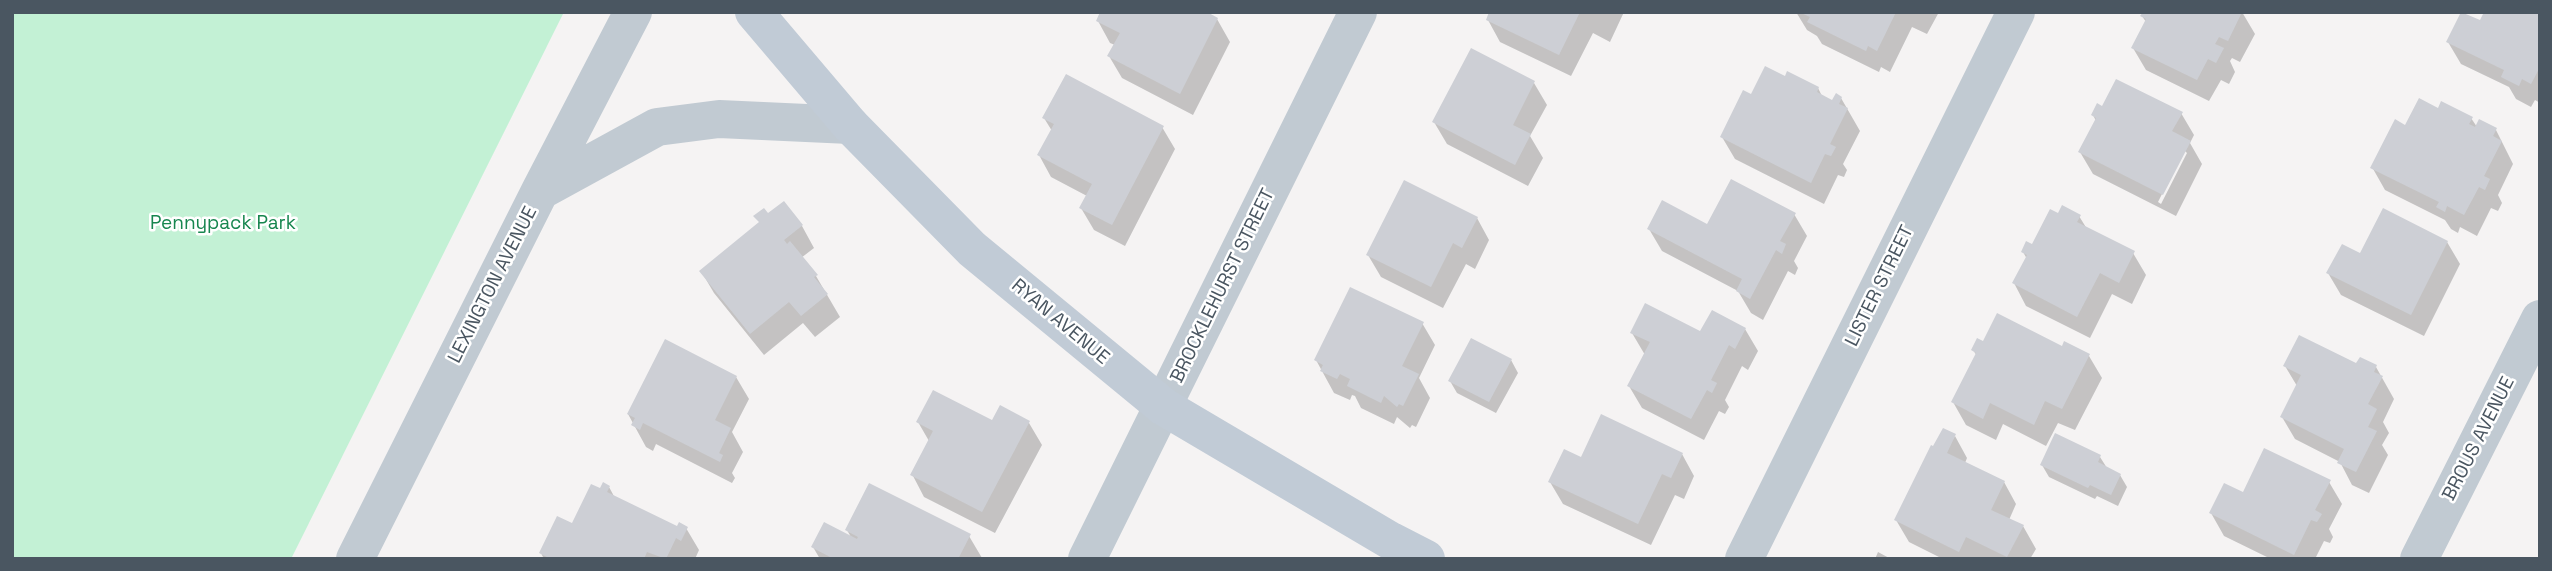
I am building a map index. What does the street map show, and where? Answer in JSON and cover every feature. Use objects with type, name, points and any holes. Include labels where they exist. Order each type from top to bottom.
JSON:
[{"type":"street","name":"LEXINGTON AVENUE","points":[[355,559],[633,12]]},
{"type":"street","name":"RYAN AVENUE","points":[[754,12],[850,125],[972,249],[1164,407],[1426,559]]},
{"type":"street","name":"BROCKLEHURST STREET","points":[[1087,559],[1358,12]]},
{"type":"street","name":"LISTER STREET","points":[[1744,559],[2016,12]]},
{"type":"street","points":[[540,191],[657,127],[719,119],[850,125]]},
{"type":"street","name":"BROUS AVENUE","points":[[2419,559],[2540,319]]},
{"type":"green space","name":"Pennypack Park","points":[[12,12],[564,12],[291,559],[12,559]]},
{"type":"building","points":[[1100,12],[1207,12],[1218,18],[1180,94],[1107,56],[1120,33],[1096,21]]},
{"type":"building","points":[[1489,12],[1580,12],[1559,55],[1486,20]]},
{"type":"building","points":[[1799,12],[1896,12],[1877,51],[1868,46],[1866,51],[1807,22],[1810,17]]},
{"type":"building","points":[[2143,12],[2242,12],[2228,41],[2219,37],[2215,44],[2224,48],[2216,63],[2208,59],[2197,80],[2131,48],[2146,19],[2140,16]]},
{"type":"building","points":[[2461,12],[2480,20],[2484,12],[2540,12],[2540,67],[2531,84],[2522,79],[2519,86],[2501,77],[2504,70],[2446,42]]},
{"type":"building","points":[[1471,48],[1535,81],[1513,125],[1531,134],[1515,165],[1432,122]]},
{"type":"building","points":[[1765,66],[1785,76],[1787,71],[1819,87],[1817,92],[1832,100],[1836,93],[1842,97],[1839,104],[1848,108],[1830,144],[1836,147],[1831,156],[1825,154],[1811,183],[1720,137],[1743,90],[1751,94]]},
{"type":"building","points":[[1066,74],[1164,126],[1112,225],[1079,208],[1092,184],[1037,155],[1054,124],[1042,118]]},
{"type":"building","points":[[2116,79],[2183,112],[2172,131],[2191,141],[2163,195],[2078,152],[2096,118],[2091,115],[2097,103],[2102,106]]},
{"type":"building","points":[[2419,98],[2438,108],[2441,101],[2473,117],[2469,124],[2475,127],[2479,119],[2497,128],[2493,136],[2502,141],[2484,176],[2490,179],[2485,190],[2479,187],[2464,215],[2447,206],[2445,212],[2436,207],[2439,202],[2370,168],[2395,119],[2405,125]]},
{"type":"building","points":[[1731,179],[1796,213],[1780,241],[1786,244],[1782,254],[1776,250],[1750,299],[1736,291],[1742,279],[1647,229],[1662,200],[1707,224]]},
{"type":"building","points":[[1404,180],[1478,217],[1462,248],[1453,243],[1431,287],[1366,255]]},
{"type":"building","points":[[784,201],[803,225],[784,240],[787,244],[790,241],[818,275],[814,277],[828,294],[801,316],[789,302],[750,334],[699,271],[759,222],[753,216],[764,208],[768,213]]},
{"type":"building","points":[[2062,205],[2081,215],[2077,222],[2135,251],[2119,283],[2100,273],[2077,317],[2012,283],[2027,255],[2021,252],[2026,241],[2032,244],[2050,209],[2058,213]]},
{"type":"building","points":[[2383,208],[2448,241],[2411,315],[2326,273],[2342,244],[2360,253]]},
{"type":"building","points":[[1350,287],[1424,322],[1402,366],[1419,374],[1403,406],[1399,404],[1397,407],[1384,396],[1381,403],[1347,386],[1350,379],[1340,374],[1337,379],[1320,371],[1323,365],[1314,360]]},
{"type":"building","points":[[1645,303],[1700,331],[1712,310],[1746,328],[1735,349],[1729,345],[1711,380],[1717,383],[1712,393],[1707,390],[1691,419],[1627,386],[1650,342],[1630,333]]},
{"type":"building","points":[[1997,313],[2062,346],[2064,341],[2090,354],[2062,409],[2045,401],[2034,425],[1990,403],[1983,419],[1951,402],[1976,353],[1971,350],[1977,338],[1983,341]]},
{"type":"building","points":[[2299,335],[2356,363],[2360,357],[2377,365],[2374,372],[2383,376],[2368,404],[2377,409],[2368,427],[2377,431],[2356,472],[2337,463],[2344,449],[2280,417],[2301,375],[2283,366]]},
{"type":"building","points":[[1471,338],[1512,359],[1489,402],[1448,381]]},
{"type":"building","points":[[665,339],[737,376],[715,420],[731,428],[719,453],[723,455],[720,462],[643,423],[640,430],[631,425],[635,418],[627,414]]},
{"type":"building","points":[[933,390],[992,420],[1000,405],[1030,421],[982,512],[910,475],[933,431],[916,422]]},
{"type":"building","points":[[1601,414],[1683,453],[1671,478],[1662,474],[1638,524],[1548,482],[1564,449],[1581,457]]},
{"type":"building","points":[[1943,428],[1956,434],[1947,453],[2005,481],[1991,510],[2024,525],[2007,557],[1966,537],[1959,552],[1894,520],[1931,445],[1933,446]]},
{"type":"building","points":[[2055,433],[2101,455],[2098,462],[2121,474],[2111,495],[2090,485],[2088,488],[2040,465]]},
{"type":"building","points":[[2264,448],[2331,480],[2315,510],[2322,514],[2317,522],[2311,520],[2294,555],[2209,513],[2224,483],[2243,492]]},
{"type":"building","points":[[603,482],[610,486],[607,492],[677,526],[679,522],[688,527],[681,541],[676,538],[666,559],[647,552],[644,559],[551,559],[539,553],[557,516],[572,523],[591,484],[600,488]]},
{"type":"building","points":[[869,483],[971,534],[958,559],[834,559],[811,547],[824,522],[857,539],[858,537],[845,530]]}]
